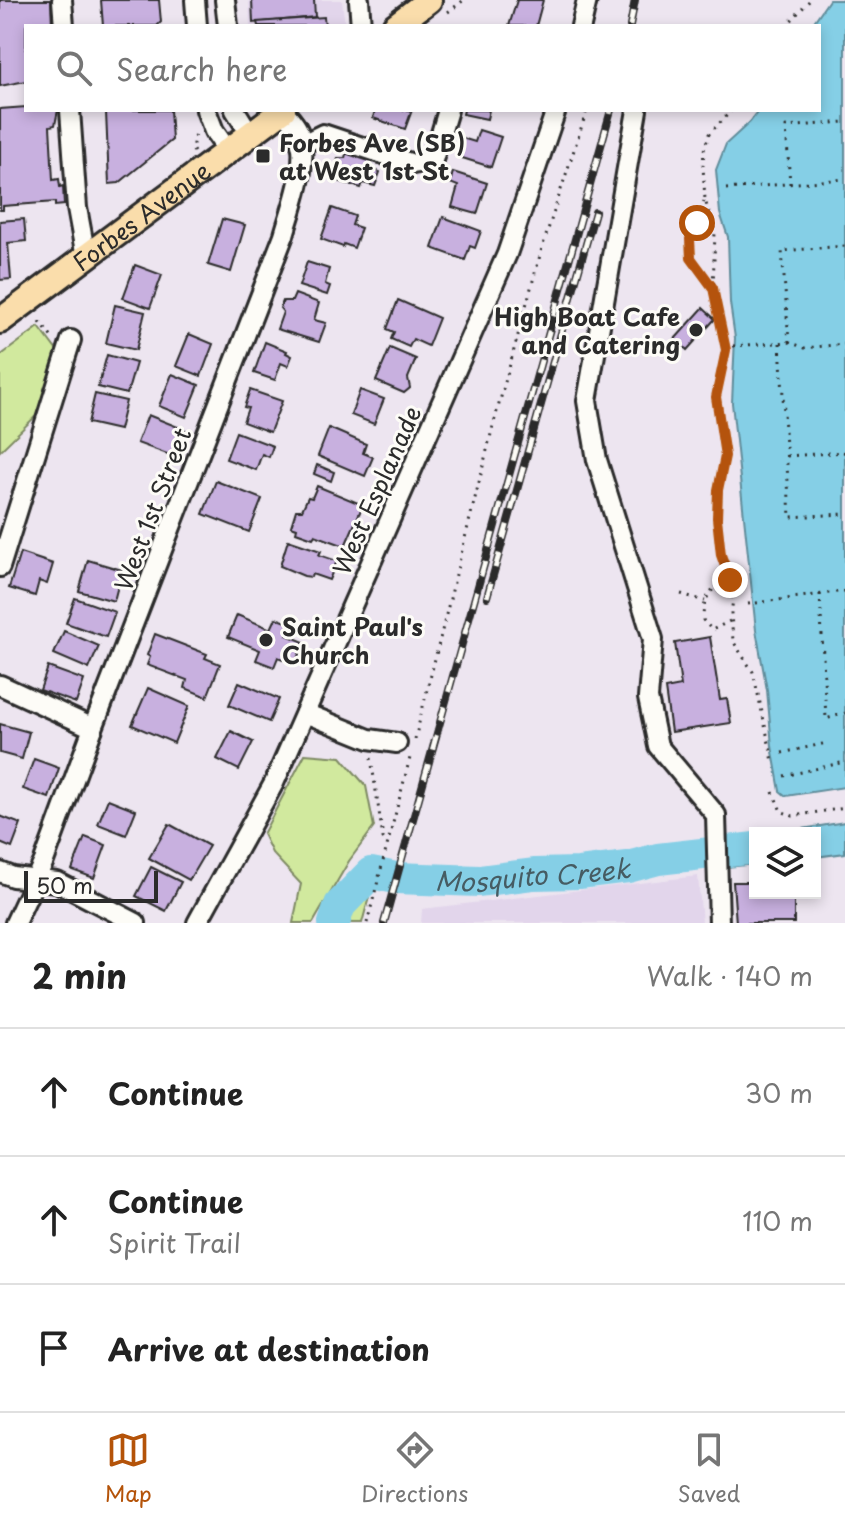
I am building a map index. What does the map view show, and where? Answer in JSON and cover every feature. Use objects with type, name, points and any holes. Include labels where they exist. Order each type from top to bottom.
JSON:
[{"type":"main road","points":[[398,24],[429,0]]},
{"type":"main road","name":"Forbes Avenue","points":[[0,321],[280,112]]},
{"type":"street","points":[[62,0],[64,24]]},
{"type":"street","points":[[195,0],[197,24]]},
{"type":"street","points":[[225,0],[228,24]]},
{"type":"street","points":[[359,0],[361,24]]},
{"type":"street","points":[[581,24],[587,0]]},
{"type":"street","points":[[70,112],[77,208],[86,257]]},
{"type":"street","points":[[207,112],[214,131],[228,151]]},
{"type":"street","points":[[236,112],[250,134]]},
{"type":"street","points":[[285,112],[298,129],[301,145],[323,134],[413,164],[433,160],[447,112]]},
{"type":"street","name":"West Esplanade","points":[[197,923],[274,783],[305,713],[507,254],[555,112]]},
{"type":"street","points":[[637,112],[587,401],[597,460],[653,639],[648,698],[658,746],[716,815],[719,923]]},
{"type":"street","name":"West 1st Street","points":[[15,923],[44,861],[284,235],[300,176],[301,145]]},
{"type":"street","points":[[0,567],[71,340]]},
{"type":"street","points":[[0,685],[93,728]]},
{"type":"street","points":[[305,713],[369,739],[397,743]]},
{"type":"street","points":[[0,872],[57,882],[136,923]]},
{"type":"path","points":[[788,24],[810,0]]},
{"type":"path","points":[[367,923],[497,411],[542,248],[586,112]]},
{"type":"path","points":[[730,112],[709,134],[704,150],[705,200],[715,232],[713,288],[726,350],[716,397],[725,456],[718,490],[717,518],[721,555],[733,600],[733,641],[753,672],[773,761]]},
{"type":"path","points":[[790,184],[786,127],[845,122]]},
{"type":"path","points":[[726,189],[845,179]]},
{"type":"path","points":[[705,200],[690,239],[691,258],[713,288]]},
{"type":"path","points":[[789,342],[782,251],[845,246]]},
{"type":"path","points":[[40,322],[52,338]]},
{"type":"path","points":[[733,346],[789,342],[805,348],[845,344]]},
{"type":"path","points":[[780,343],[790,517],[845,514]]},
{"type":"path","points":[[787,456],[845,452]]},
{"type":"path","points":[[730,580],[718,584],[708,593],[703,620],[712,630],[731,620]]},
{"type":"path","points":[[748,604],[845,591]]},
{"type":"path","points":[[681,594],[705,601]]},
{"type":"path","points":[[820,594],[826,719],[845,713]]},
{"type":"path","points":[[369,739],[383,838],[387,844]]},
{"type":"path","points":[[782,753],[827,743]]},
{"type":"path","points":[[784,776],[845,762]]},
{"type":"path","points":[[773,792],[781,811],[793,816],[845,808]]},
{"type":"shaded area","points":[[249,0],[342,0],[345,24],[250,24]]},
{"type":"shaded area","points":[[698,876],[702,923],[421,923],[422,909]]},
{"type":"green space","points":[[39,327],[60,355],[42,410],[0,451],[0,356]]},
{"type":"green space","points":[[305,754],[341,757],[366,786],[374,827],[349,861],[313,923],[293,923],[301,884],[272,853],[263,834]]},
{"type":"green space","points":[[367,888],[369,897],[362,923],[340,923],[353,899]]},
{"type":"water","points":[[829,0],[845,0],[845,787],[786,796],[780,791],[756,630],[732,403],[735,338],[730,303],[728,237],[720,213],[716,170],[726,144],[758,112],[821,112],[821,24],[812,24]]},
{"type":"water","points":[[845,822],[845,853],[821,856],[821,827],[815,827]]},
{"type":"water","points":[[749,839],[749,865],[728,867],[727,846]]},
{"type":"building","points":[[0,0],[51,0],[52,24],[24,24],[24,81],[0,86]]},
{"type":"building","points":[[101,0],[159,0],[159,24],[103,24]]},
{"type":"building","points":[[252,0],[314,0],[315,17],[253,23]]},
{"type":"building","points":[[517,0],[543,0],[537,24],[510,24]]},
{"type":"building","points":[[324,17],[325,24],[258,24]]},
{"type":"building","points":[[24,107],[24,112],[58,112],[55,125],[50,126],[53,180],[59,179],[60,187],[63,186],[64,205],[55,206],[55,202],[3,206],[0,210],[0,109]]},
{"type":"building","points":[[106,112],[170,112],[172,140],[119,183],[109,184]]},
{"type":"building","points":[[374,112],[411,112],[405,129],[373,118]]},
{"type":"building","points":[[464,112],[489,112],[487,119]]},
{"type":"building","points":[[479,130],[501,137],[491,167],[456,156],[462,138],[475,142]]},
{"type":"building","points":[[347,150],[372,158],[369,168],[380,172],[375,186],[363,183],[361,188],[335,180],[338,158],[345,158]]},
{"type":"building","points":[[453,172],[487,183],[477,214],[452,207],[458,186],[450,183]]},
{"type":"building","points":[[332,208],[355,216],[352,225],[361,228],[354,248],[321,239]]},
{"type":"building","points":[[443,217],[481,231],[475,248],[470,246],[465,260],[432,248]]},
{"type":"building","points":[[24,219],[26,241],[8,243],[11,279],[0,280],[0,221]]},
{"type":"building","points":[[222,219],[245,225],[231,272],[208,265]]},
{"type":"building","points":[[307,262],[329,269],[325,284],[330,286],[327,295],[299,286]]},
{"type":"building","points":[[135,265],[162,275],[150,308],[123,298]]},
{"type":"building","points":[[295,294],[319,303],[314,320],[326,323],[319,342],[277,329],[283,301],[292,301]]},
{"type":"building","points":[[398,300],[439,318],[428,346],[413,339],[409,347],[391,339],[394,332],[387,329]]},
{"type":"building","points":[[115,305],[145,312],[136,350],[106,343]]},
{"type":"building","points":[[703,308],[715,319],[687,350],[675,339]]},
{"type":"building","points":[[189,334],[213,344],[201,376],[176,366]]},
{"type":"building","points":[[265,342],[292,356],[288,366],[281,363],[275,380],[254,373]]},
{"type":"building","points":[[390,348],[416,359],[408,378],[410,388],[404,393],[376,381]]},
{"type":"building","points":[[107,355],[136,363],[127,394],[98,387]]},
{"type":"building","points":[[172,374],[199,385],[186,417],[159,406]]},
{"type":"building","points":[[250,390],[282,401],[270,432],[243,422]]},
{"type":"building","points":[[360,390],[384,399],[374,424],[351,415]]},
{"type":"building","points":[[95,394],[126,401],[119,430],[88,423]]},
{"type":"building","points":[[148,415],[188,431],[178,458],[137,443]]},
{"type":"building","points":[[329,428],[366,444],[363,453],[373,457],[365,476],[318,456]]},
{"type":"building","points":[[236,432],[273,446],[269,457],[262,454],[256,470],[226,459]]},
{"type":"building","points":[[317,465],[334,472],[331,481],[314,474]]},
{"type":"building","points":[[216,481],[262,499],[249,532],[203,514]]},
{"type":"building","points":[[317,486],[363,505],[345,546],[296,532],[297,528],[291,526],[296,510],[302,510]]},
{"type":"building","points":[[288,540],[321,551],[319,555],[337,561],[329,580],[312,574],[311,577],[304,576],[280,566]]},
{"type":"building","points":[[20,553],[53,564],[47,584],[39,581],[35,596],[9,588]]},
{"type":"building","points":[[88,560],[122,570],[114,601],[79,591]]},
{"type":"building","points":[[75,598],[115,612],[106,637],[66,623]]},
{"type":"building","name":"Saint Paul's Church","points":[[237,615],[271,629],[276,618],[292,624],[287,635],[304,642],[295,664],[278,657],[274,667],[256,660],[260,650],[228,637]]},
{"type":"building","points":[[64,631],[99,646],[89,669],[54,654]]},
{"type":"building","points":[[155,634],[207,654],[205,658],[220,664],[207,697],[185,688],[187,680],[147,665],[150,657],[147,655]]},
{"type":"building","points":[[710,637],[720,700],[727,699],[731,723],[671,732],[665,689],[681,686],[675,643]]},
{"type":"building","points":[[48,667],[84,680],[76,703],[40,690]]},
{"type":"building","points":[[239,682],[279,699],[269,722],[229,705]]},
{"type":"building","points":[[148,688],[189,706],[174,743],[132,725]]},
{"type":"building","points":[[0,724],[29,732],[22,759],[0,753]]},
{"type":"building","points":[[231,731],[253,742],[239,770],[217,759]]},
{"type":"building","points":[[34,759],[59,768],[49,798],[23,789]]},
{"type":"building","points":[[108,799],[136,810],[126,835],[98,824]]},
{"type":"building","points":[[0,816],[21,824],[12,848],[0,843]]},
{"type":"building","points":[[169,824],[209,846],[189,880],[149,858]]},
{"type":"building","points":[[85,837],[106,845],[94,878],[72,870]]},
{"type":"building","points":[[151,867],[181,882],[166,911],[136,896]]},
{"type":"building","points":[[733,882],[749,882],[749,899],[794,899],[794,923],[736,923]]},
{"type":"waterway","name":"Mosquito Creek","points":[[334,923],[340,905],[371,873],[396,878],[479,881],[534,874],[579,873],[628,867],[658,859],[749,849]]},
{"type":"railway","points":[[630,24],[635,0]]},
{"type":"railway","points":[[384,923],[610,112]]},
{"type":"railway","points":[[487,597],[595,212]]},
{"type":"place","name":"Forbes Ave (SB) at West 1st St","points":[[263,156]]},
{"type":"place","name":"High Boat Cafe and Catering","points":[[696,330]]},
{"type":"place","name":"Saint Paul's Church","points":[[266,640]]},
{"type":"route","points":[[697,223],[690,239],[691,258],[713,288],[726,350],[716,397],[725,456],[718,490],[717,518],[721,555],[730,580]]}]
